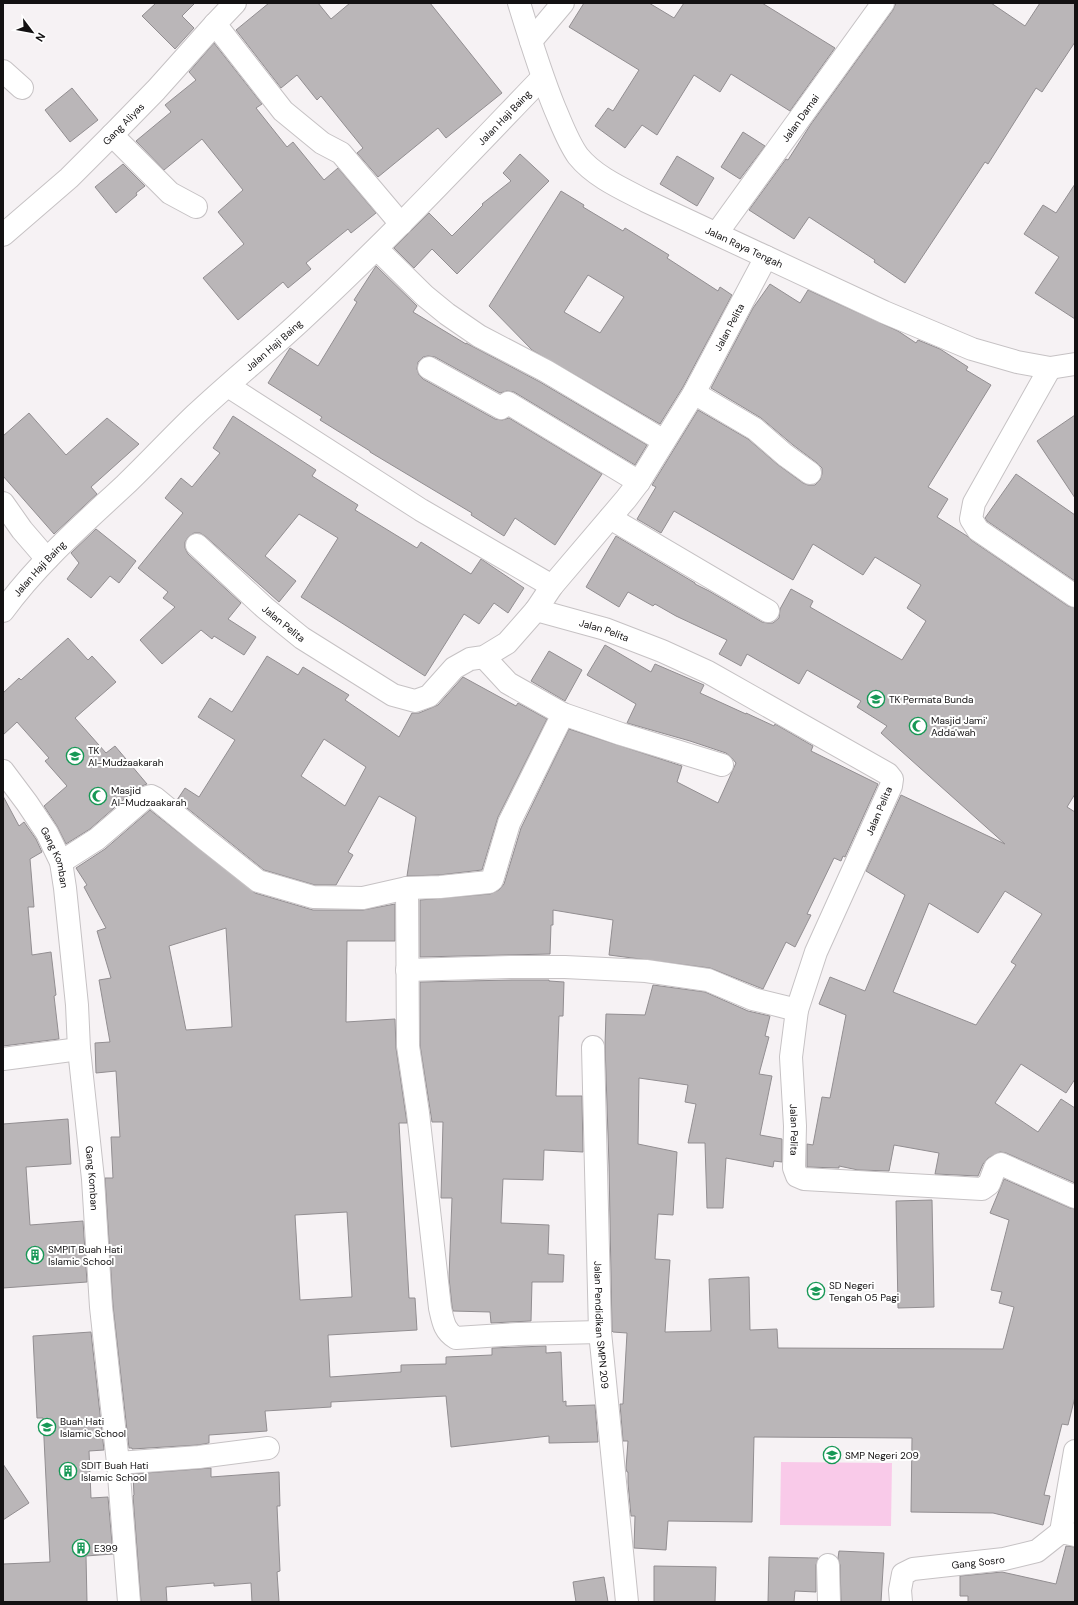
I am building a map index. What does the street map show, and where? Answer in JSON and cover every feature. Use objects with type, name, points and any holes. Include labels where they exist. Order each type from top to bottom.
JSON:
[{"type":"street","name":"Gang Aliyas","points":[[3,235],[69,178],[112,135],[156,90],[235,3]]},
{"type":"street","name":"Jalan Raya Tengah","points":[[519,3],[542,78],[565,134],[579,156],[595,172],[646,201],[884,312],[972,350],[1017,362],[1050,368],[1075,364]]},
{"type":"street","points":[[531,41],[563,3]]},
{"type":"street","name":"Jalan Damai","points":[[717,233],[883,3]]},
{"type":"street","points":[[215,24],[283,111],[322,142],[341,153],[401,224]]},
{"type":"street","points":[[3,71],[22,88]]},
{"type":"street","name":"Jalan Haji Baing","points":[[3,611],[19,589],[47,559],[130,480],[194,416],[305,317],[377,249],[542,78]]},
{"type":"street","points":[[112,135],[170,193],[196,207]]},
{"type":"street","points":[[377,249],[425,296],[447,314],[479,336],[546,370],[664,440]]},
{"type":"street","name":"Jalan Pelita","points":[[197,545],[265,608],[302,638],[393,695],[415,701],[429,696],[454,668],[470,659],[484,657],[506,643],[536,610],[552,586],[639,482],[694,393],[766,257]]},
{"type":"street","points":[[429,368],[501,408],[508,403],[639,482]]},
{"type":"street","points":[[1050,368],[974,503],[971,519],[978,530],[1075,596]]},
{"type":"street","points":[[228,386],[421,510],[552,586]]},
{"type":"street","points":[[694,393],[755,429],[785,456],[810,473]]},
{"type":"street","points":[[3,503],[22,530],[47,559]]},
{"type":"street","points":[[610,518],[768,611]]},
{"type":"street","name":"Jalan Pelita","points":[[536,610],[605,629],[662,650],[708,672],[888,774],[892,779],[888,793],[816,952],[797,1010],[791,1057],[795,1126],[794,1168],[797,1176],[804,1179],[982,1189],[989,1184],[995,1168],[1001,1164],[1075,1197]]},
{"type":"street","points":[[484,657],[508,683],[563,714],[621,734],[722,765]]},
{"type":"street","points":[[61,862],[97,839],[145,798],[151,796],[258,881],[313,897],[363,898],[408,888],[440,887],[492,880],[509,823],[563,714]]},
{"type":"street","name":"Gang Komban","points":[[3,771],[47,833],[61,862],[77,1005],[79,1050],[93,1179],[101,1307],[118,1462],[129,1602]]},
{"type":"street","points":[[408,888],[408,1046],[419,1120],[440,1308],[444,1328],[448,1334],[456,1338],[518,1334],[600,1332]]},
{"type":"street","points":[[407,970],[535,967],[646,970],[708,980],[753,999],[797,1010]]},
{"type":"street","name":"Jalan Pendidikan SMPN 209","points":[[593,1047],[600,1332],[627,1602]]},
{"type":"street","points":[[3,1059],[79,1050]]},
{"type":"street","points":[[118,1462],[199,1457],[268,1448]]},
{"type":"street","points":[[1068,1534],[1075,1451]]},
{"type":"street","name":"Gang Sosro","points":[[901,1602],[900,1590],[903,1574],[913,1569],[1004,1559],[1037,1551],[1068,1534]]},
{"type":"street","points":[[828,1565],[829,1602]]},
{"type":"shaded area","points":[[781,1462],[892,1463],[891,1526],[780,1525]]},
{"type":"building","points":[[156,3],[195,3],[182,16],[194,28],[175,49],[142,16]]},
{"type":"building","points":[[269,3],[318,3],[331,19],[350,3],[430,3],[502,93],[446,138],[438,128],[378,177],[357,153],[363,148],[321,96],[317,100],[297,75],[281,88],[236,30]]},
{"type":"building","points":[[584,3],[649,3],[674,18],[684,3],[762,3],[835,48],[790,111],[731,74],[720,92],[694,75],[657,135],[642,125],[625,148],[595,126],[608,108],[613,111],[639,70],[569,27]]},
{"type":"building","points":[[896,3],[991,3],[1025,26],[1040,3],[1075,3],[1075,42],[1042,92],[1036,88],[988,164],[985,162],[905,283],[874,262],[875,260],[809,217],[794,239],[749,210],[786,159],[788,160],[811,124],[893,10]]},
{"type":"building","points":[[214,43],[262,104],[256,108],[287,147],[293,142],[324,180],[338,168],[376,213],[351,233],[348,229],[306,263],[311,269],[288,288],[283,282],[238,320],[203,278],[244,244],[218,212],[243,190],[202,139],[164,170],[136,141],[171,112],[165,105],[196,80],[189,72]]},
{"type":"building","points":[[72,88],[98,120],[70,142],[45,110]]},
{"type":"building","points":[[743,132],[765,146],[740,179],[721,167]]},
{"type":"building","points":[[520,154],[549,181],[457,274],[432,249],[414,268],[394,248],[429,213],[452,236],[483,205],[482,204],[511,181],[503,173]]},
{"type":"building","points":[[677,156],[714,178],[697,206],[660,184]]},
{"type":"building","points":[[123,164],[145,186],[116,213],[95,187]]},
{"type":"building","points":[[1075,184],[1075,319],[1035,293],[1059,257],[1024,234],[1043,205],[1056,213]]},
{"type":"building","points":[[561,191],[584,205],[583,207],[623,231],[625,228],[669,255],[667,258],[718,291],[720,287],[732,295],[683,387],[660,424],[532,350],[489,306]],"holes":[[[588,275],[624,297],[600,333],[564,312]]]},
{"type":"building","points":[[376,266],[417,306],[413,312],[466,344],[540,382],[647,445],[635,465],[514,392],[507,391],[500,393],[435,357],[423,357],[418,362],[417,369],[419,375],[423,379],[495,419],[502,420],[509,418],[602,474],[555,545],[515,518],[504,536],[471,515],[472,513],[370,452],[320,420],[322,417],[268,383],[290,348],[318,366],[357,302],[354,300]]},
{"type":"building","points":[[770,284],[800,303],[808,290],[898,331],[916,343],[918,340],[940,349],[968,367],[966,370],[991,385],[928,487],[948,499],[937,517],[1068,606],[1075,608],[1075,794],[1067,807],[1075,812],[1075,1079],[1066,1093],[1021,1064],[995,1103],[1038,1132],[1061,1099],[1075,1108],[1075,1183],[1006,1153],[1000,1152],[988,1158],[983,1164],[978,1176],[935,1174],[939,1153],[894,1145],[889,1171],[858,1170],[839,1166],[839,1168],[807,1167],[807,1144],[813,1145],[822,1097],[830,1098],[846,1015],[819,1004],[830,977],[865,991],[905,895],[866,871],[901,795],[1005,844],[881,733],[887,726],[857,707],[861,701],[807,670],[799,684],[747,654],[741,666],[719,654],[727,640],[676,616],[655,604],[653,606],[628,592],[619,607],[586,587],[616,536],[695,584],[762,622],[773,623],[779,618],[780,609],[791,589],[813,601],[810,607],[902,660],[926,621],[907,608],[921,585],[875,557],[863,575],[813,544],[793,580],[674,511],[661,533],[637,519],[656,487],[652,485],[698,410],[748,439],[777,464],[803,483],[815,485],[820,480],[822,468],[817,463],[761,418],[711,388],[753,308]],"holes":[[[1005,891],[1042,914],[1011,962],[1016,965],[976,1025],[893,992],[929,903],[978,933]]]},
{"type":"building","points":[[29,413],[66,455],[107,418],[139,444],[91,487],[97,494],[54,534],[3,476],[3,436]]},
{"type":"building","points":[[1075,415],[1075,498],[1037,441]]},
{"type":"building","points":[[233,416],[316,470],[312,476],[358,505],[355,510],[417,548],[421,542],[471,574],[481,559],[524,588],[508,613],[494,603],[479,624],[464,614],[425,676],[301,597],[338,538],[299,514],[265,556],[296,581],[279,602],[205,536],[200,533],[194,533],[188,537],[185,542],[185,548],[188,554],[241,603],[228,619],[256,637],[244,655],[214,636],[212,639],[201,630],[162,664],[140,640],[175,607],[163,598],[168,592],[138,568],[183,513],[165,498],[181,478],[192,487],[220,453],[213,448]]},
{"type":"building","points":[[1016,474],[1075,515],[1075,581],[987,521],[985,518]]},
{"type":"building","points":[[96,529],[136,561],[119,583],[110,576],[91,598],[67,579],[79,563],[71,553]]},
{"type":"building","points":[[68,638],[88,660],[92,656],[116,682],[75,718],[106,753],[115,746],[147,784],[137,788],[90,829],[66,844],[57,826],[44,806],[67,786],[45,761],[49,758],[17,722],[3,735],[3,693],[19,678],[21,680]]},
{"type":"building","points":[[605,645],[651,672],[655,664],[704,685],[700,693],[774,726],[775,724],[813,746],[811,751],[878,784],[845,857],[843,856],[841,861],[834,858],[807,914],[811,915],[795,947],[786,942],[763,989],[710,968],[609,955],[613,920],[553,910],[550,954],[420,957],[420,900],[490,894],[499,890],[504,884],[521,828],[569,729],[682,766],[677,782],[718,803],[736,763],[726,753],[627,723],[636,704],[587,675]]},
{"type":"building","points":[[549,651],[582,670],[565,701],[531,681]]},
{"type":"building","points":[[267,656],[298,675],[303,667],[349,695],[345,700],[399,737],[412,713],[419,713],[438,705],[463,677],[516,706],[518,703],[547,719],[498,817],[482,870],[439,875],[407,876],[416,817],[379,796],[348,852],[353,855],[336,885],[315,885],[264,870],[177,800],[185,788],[199,797],[235,740],[198,717],[210,698],[232,712]],"holes":[[[324,739],[366,767],[345,806],[301,776]]]},
{"type":"building","points":[[3,796],[19,826],[24,822],[36,839],[42,852],[30,859],[34,907],[28,907],[32,955],[51,952],[59,1039],[3,1046]]},
{"type":"building","points":[[150,810],[255,893],[313,910],[363,910],[395,904],[395,941],[347,941],[346,1022],[395,1019],[396,1048],[407,1123],[399,1123],[409,1298],[415,1298],[417,1330],[328,1335],[330,1377],[401,1372],[401,1365],[446,1364],[446,1357],[492,1355],[492,1348],[546,1346],[546,1353],[561,1352],[563,1402],[566,1401],[566,1406],[595,1405],[598,1442],[549,1443],[549,1436],[451,1447],[446,1396],[331,1402],[331,1407],[265,1411],[267,1431],[209,1435],[209,1443],[198,1445],[129,1448],[113,1306],[105,1178],[113,1178],[111,1137],[120,1137],[116,1071],[96,1073],[95,1043],[110,1042],[99,980],[111,978],[97,931],[106,928],[84,887],[87,885],[76,868],[105,849]],"holes":[[[226,928],[232,1027],[186,1030],[169,946]],[[347,1212],[352,1297],[300,1300],[295,1215]]]},
{"type":"building","points":[[549,980],[564,982],[563,1016],[559,1016],[556,1096],[582,1096],[583,1152],[544,1150],[543,1180],[503,1179],[501,1223],[549,1225],[548,1254],[564,1255],[563,1282],[532,1282],[531,1321],[491,1323],[490,1312],[453,1311],[449,1278],[452,1198],[441,1198],[443,1122],[432,1122],[420,1045],[420,982]]},
{"type":"building","points":[[653,985],[705,992],[748,1011],[770,1016],[765,1036],[769,1037],[759,1074],[772,1076],[760,1135],[782,1139],[782,1162],[774,1161],[773,1167],[726,1158],[723,1208],[707,1208],[705,1143],[688,1143],[696,1104],[685,1102],[688,1085],[639,1078],[638,1144],[677,1152],[673,1215],[658,1214],[655,1259],[670,1260],[665,1332],[711,1331],[709,1279],[749,1277],[750,1330],[777,1329],[778,1348],[1003,1349],[1014,1307],[999,1303],[1002,1292],[991,1290],[1009,1220],[990,1213],[1004,1179],[1075,1209],[1075,1397],[1068,1425],[1062,1424],[1044,1495],[1050,1496],[1043,1525],[993,1513],[911,1512],[912,1438],[754,1437],[752,1522],[668,1521],[666,1550],[634,1548],[635,1516],[631,1516],[628,1472],[626,1468],[628,1441],[623,1441],[620,1404],[623,1404],[627,1333],[612,1331],[605,1045],[606,1014],[645,1015]]},
{"type":"building","points":[[68,1119],[71,1164],[26,1167],[30,1225],[83,1221],[87,1282],[3,1288],[3,1124]]},
{"type":"building","points":[[932,1200],[934,1307],[898,1308],[896,1201]]},
{"type":"building","points":[[91,1332],[104,1450],[89,1451],[91,1498],[108,1497],[113,1554],[86,1556],[87,1602],[3,1602],[3,1564],[50,1562],[43,1418],[37,1418],[33,1336]]},
{"type":"building","points":[[3,1464],[29,1503],[3,1520]]},
{"type":"building","points":[[211,1468],[211,1477],[279,1472],[280,1506],[277,1506],[280,1571],[277,1572],[279,1602],[252,1602],[251,1583],[214,1586],[214,1583],[166,1587],[167,1602],[141,1602],[133,1496],[133,1474]]},
{"type":"building","points":[[1066,1546],[1075,1547],[1075,1602],[968,1602],[968,1596],[960,1596],[960,1576],[1002,1572],[1056,1584]]},
{"type":"building","points":[[839,1551],[884,1553],[881,1602],[841,1602],[840,1565],[838,1558]]},
{"type":"building","points":[[769,1557],[818,1558],[816,1565],[816,1592],[795,1591],[794,1602],[768,1602]]},
{"type":"building","points":[[654,1566],[716,1567],[715,1602],[654,1602]]},
{"type":"building","points":[[604,1577],[608,1602],[576,1602],[573,1582]]},
{"type":"place","name":"TK Permata Bunda","points":[[876,699]]},
{"type":"place","name":"Masjid Jami' Adda'wah","points":[[918,726]]},
{"type":"place","name":"TK Al-Mudzaakarah","points":[[75,756]]},
{"type":"place","name":"Masjid Al-Mudzaakarah","points":[[98,796]]},
{"type":"place","name":"SMPIT Buah Hati Islamic School","points":[[35,1255]]},
{"type":"place","name":"SD Negeri Tengah 05 Pagi","points":[[816,1291]]},
{"type":"place","name":"Buah Hati Islamic School","points":[[47,1427]]},
{"type":"place","name":"SMP Negeri 209","points":[[832,1455]]},
{"type":"place","name":"SDIT Buah Hati Islamic School","points":[[68,1471]]},
{"type":"place","name":"E399","points":[[81,1548]]}]
